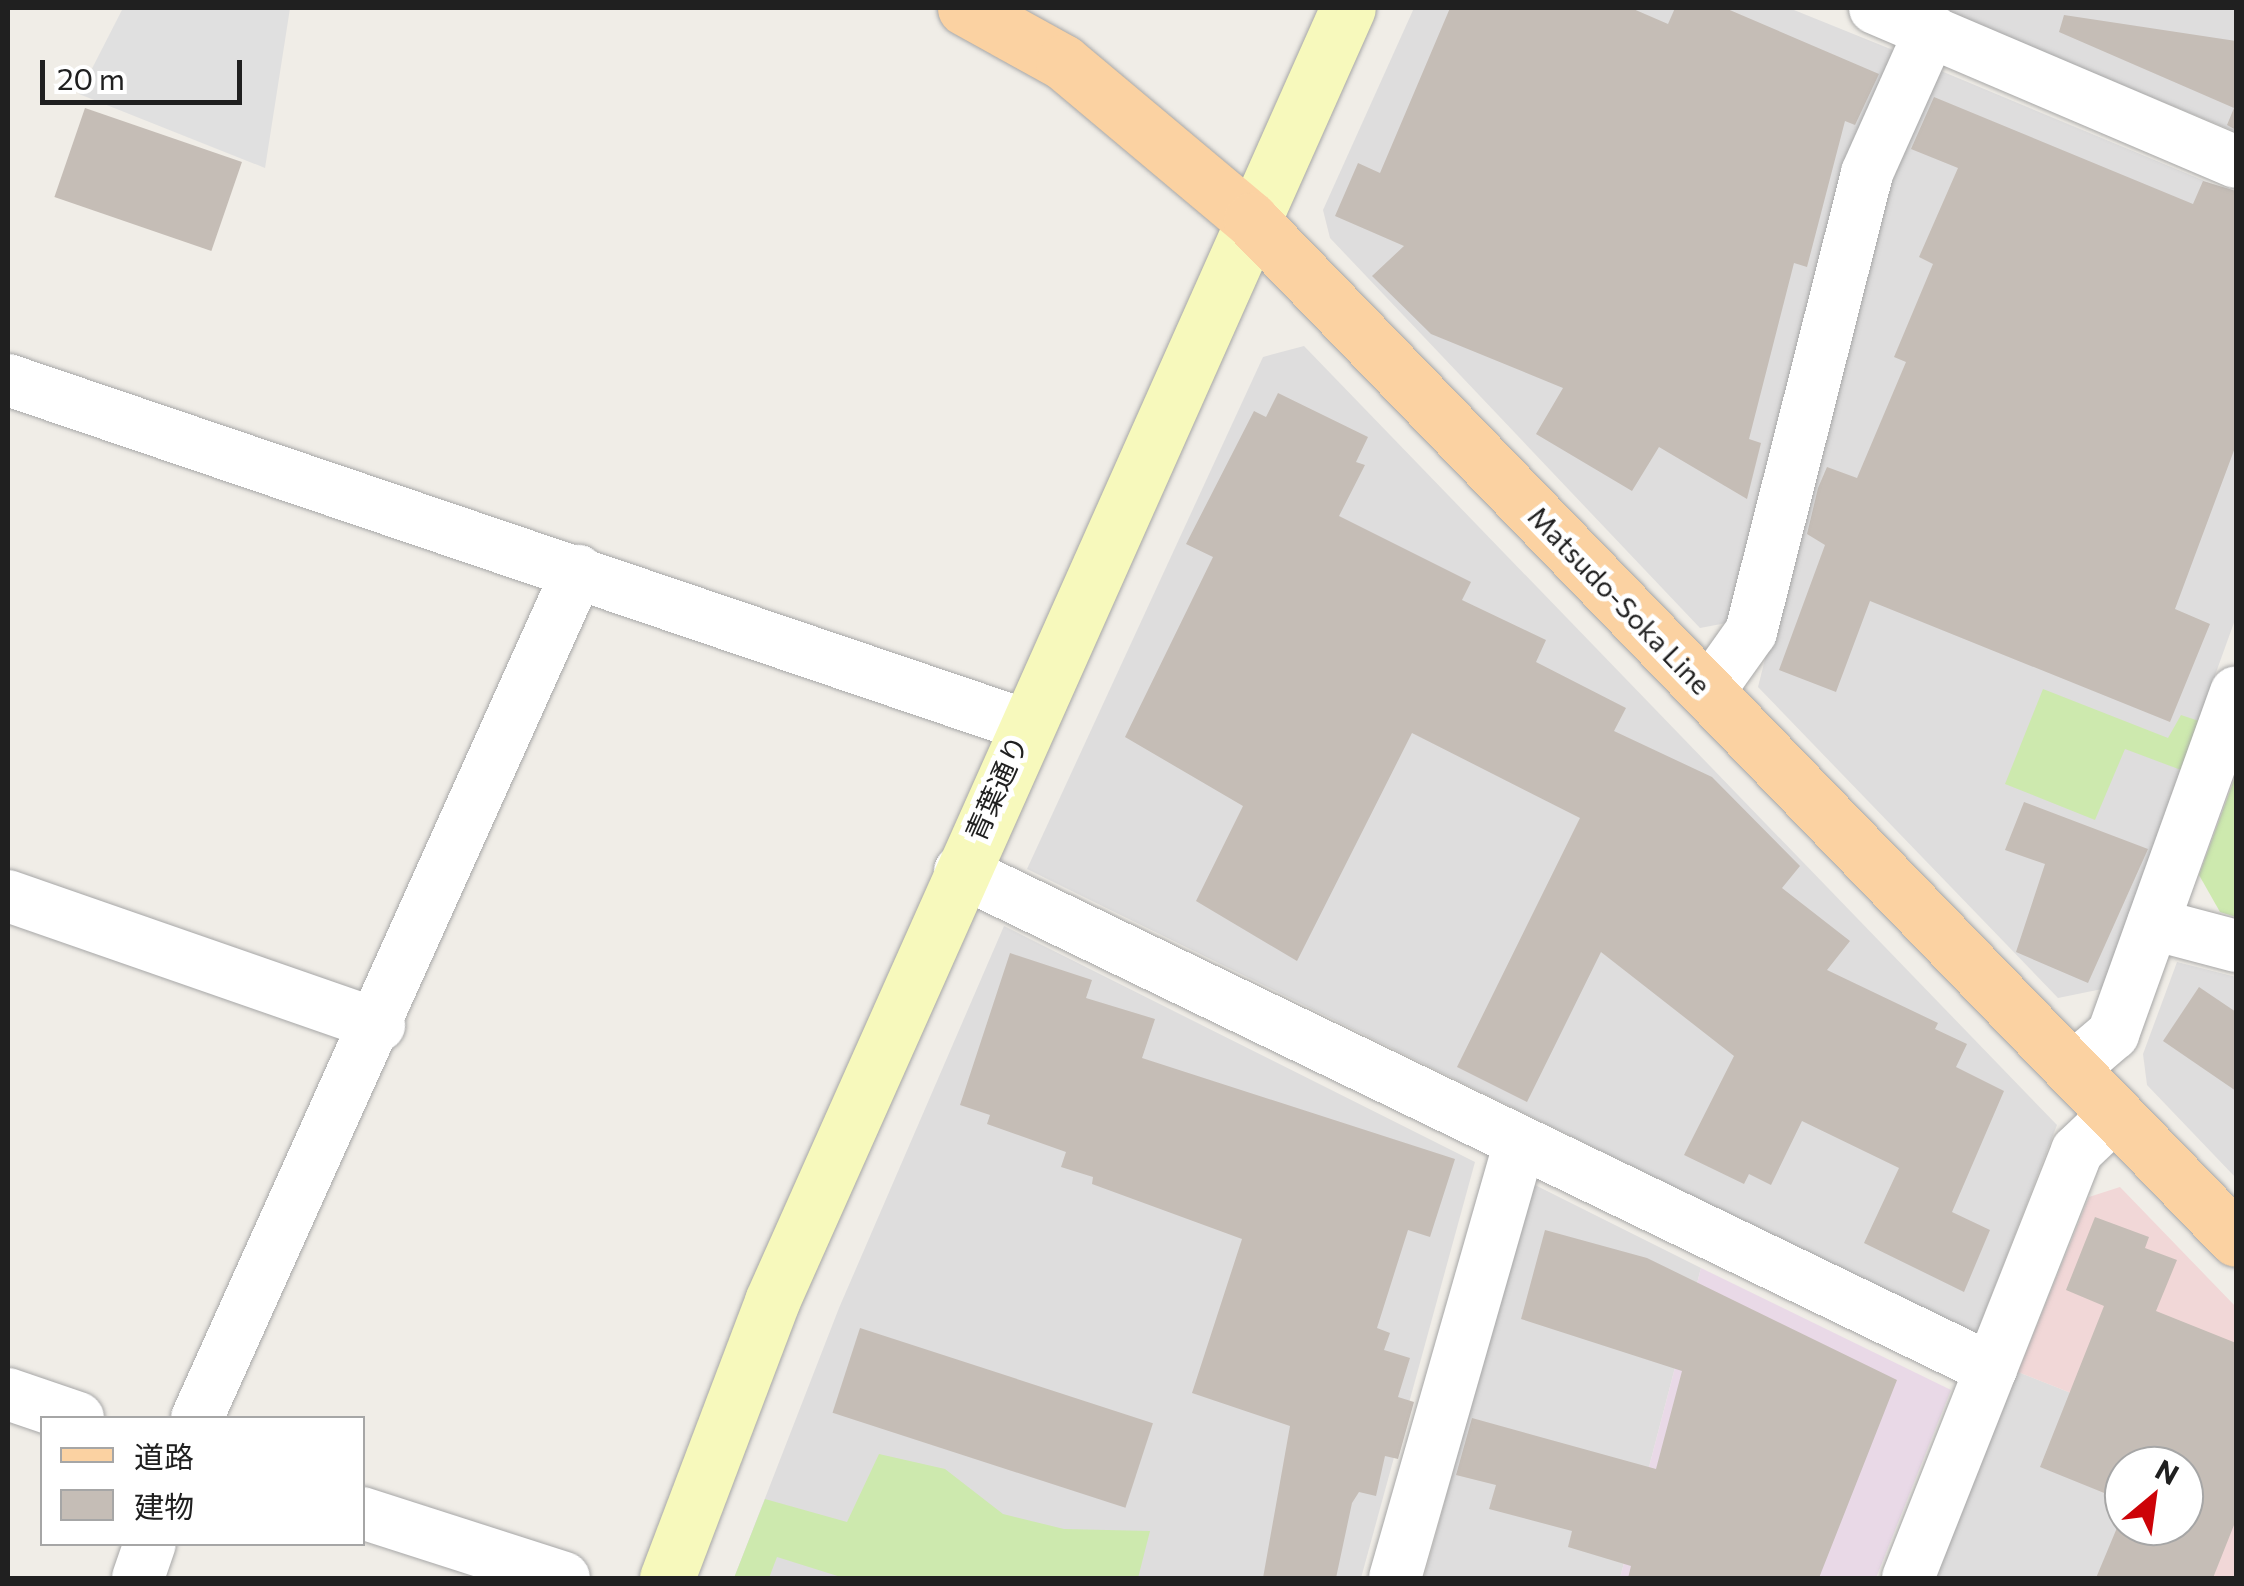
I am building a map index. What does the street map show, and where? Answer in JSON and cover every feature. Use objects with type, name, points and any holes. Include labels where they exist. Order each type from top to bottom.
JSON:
[{"type":"main road","name":"Matsudo-Soka Line","points":[[965,8],[1063,62],[1251,220],[2236,1239]]},
{"type":"street","name":"青葉通り","points":[[667,1578],[772,1301],[1024,725],[1348,8]]},
{"type":"street","points":[[1874,8],[2236,162]]},
{"type":"street","points":[[1709,691],[1751,632],[1868,174],[1931,30]]},
{"type":"street","points":[[8,380],[1024,725]]},
{"type":"street","points":[[198,1416],[379,1025],[578,571]]},
{"type":"street","points":[[2072,1069],[2113,1034],[2236,692]]},
{"type":"street","points":[[960,871],[1519,1146],[1991,1369]]},
{"type":"street","points":[[8,896],[379,1025]]},
{"type":"street","points":[[2152,924],[2236,946]]},
{"type":"street","points":[[1908,1578],[2077,1151],[2116,1114]]},
{"type":"street","points":[[1395,1578],[1519,1146]]},
{"type":"street","points":[[8,1394],[72,1416]]},
{"type":"street","points":[[365,1514],[564,1578]]},
{"type":"street","points":[[138,1578],[149,1546]]},
{"type":"shaded area","points":[[123,8],[290,8],[265,168],[79,94]]},
{"type":"shaded area","points":[[1414,8],[1789,8],[1898,52],[1737,621],[1700,628],[1330,238],[1323,210]]},
{"type":"shaded area","points":[[1936,8],[2236,8],[2236,132]]},
{"type":"shaded area","points":[[1934,68],[2236,194],[2236,617],[2102,989],[2058,998],[1758,687],[1887,175]]},
{"type":"shaded area","points":[[1304,346],[2057,1125],[1976,1335],[1027,869],[1263,357]]},
{"type":"shaded area","points":[[1004,926],[1475,1162],[1361,1578],[734,1578],[839,1308]]},
{"type":"shaded area","points":[[2177,962],[2236,977],[2236,1178],[2147,1085],[2143,1054]]},
{"type":"shaded area","points":[[1531,1183],[1701,1268],[1620,1578],[1424,1578]]},
{"type":"shaded area","points":[[2120,1187],[2236,1307],[2236,1578],[2150,1578],[2164,1546],[2204,1546],[2204,1446],[2018,1372],[2089,1197]]},
{"type":"shaded area","points":[[1701,1268],[1951,1390],[1876,1578],[1620,1578]]},
{"type":"shaded area","points":[[2018,1372],[2204,1446],[2104,1446],[2104,1546],[2164,1546],[2150,1578],[1934,1578]]},
{"type":"green space","points":[[2043,689],[2168,738],[2181,715],[2199,721],[2181,770],[2125,749],[2095,820],[2005,784]]},
{"type":"green space","points":[[2235,777],[2236,917],[2220,912],[2199,875]]},
{"type":"green space","points":[[879,1454],[945,1469],[1003,1514],[1064,1529],[1150,1531],[1138,1578],[844,1578],[777,1557],[769,1578],[734,1578],[765,1499],[847,1522]]},
{"type":"building","points":[[1450,8],[1631,8],[1668,24],[1675,8],[1725,8],[1879,74],[1855,125],[1845,121],[1807,267],[1794,263],[1749,439],[1761,443],[1747,499],[1659,447],[1632,491],[1536,434],[1563,388],[1431,334],[1372,276],[1404,246],[1335,216],[1358,163],[1380,173]]},
{"type":"building","points":[[2064,15],[2236,41],[2236,130],[2227,125],[2234,108],[2059,32]]},
{"type":"building","points":[[1934,97],[2193,204],[2203,181],[2236,191],[2236,445],[2175,609],[2210,624],[2170,722],[1870,601],[1836,692],[1779,670],[1825,545],[1807,534],[1818,488],[1827,467],[1857,478],[1906,362],[1894,357],[1933,264],[1919,257],[1958,168],[1911,149]]},
{"type":"building","points":[[85,108],[242,162],[211,251],[54,197]]},
{"type":"building","points":[[1278,393],[1368,437],[1356,462],[1365,465],[1339,516],[1471,582],[1462,600],[1546,640],[1536,662],[1626,708],[1614,731],[1712,777],[1800,866],[1782,888],[1850,941],[1827,970],[1938,1023],[1935,1029],[1967,1044],[1956,1067],[2004,1091],[1952,1212],[1990,1230],[1964,1292],[1864,1243],[1899,1168],[1802,1121],[1771,1185],[1749,1174],[1744,1184],[1684,1155],[1734,1056],[1601,952],[1527,1102],[1457,1067],[1580,818],[1412,733],[1297,961],[1196,901],[1243,806],[1125,737],[1213,557],[1186,544],[1254,411],[1266,417]]},
{"type":"building","points":[[2024,802],[2148,849],[2088,983],[2016,952],[2045,864],[2005,850]]},
{"type":"building","points":[[1010,953],[1092,980],[1086,998],[1155,1019],[1142,1058],[1455,1159],[1430,1237],[1408,1230],[1377,1328],[1390,1333],[1384,1350],[1410,1358],[1398,1397],[1414,1402],[1398,1459],[1385,1456],[1376,1496],[1359,1492],[1352,1503],[1336,1578],[1263,1578],[1290,1426],[1192,1393],[1242,1239],[1092,1184],[1093,1177],[1061,1167],[1066,1152],[987,1124],[990,1115],[960,1105]]},
{"type":"building","points":[[2199,987],[2236,1012],[2236,1091],[2163,1041]]},
{"type":"building","points":[[2095,1217],[2149,1237],[2145,1248],[2177,1260],[2156,1311],[2236,1343],[2236,1520],[2213,1578],[2096,1578],[2109,1546],[2204,1546],[2204,1446],[2104,1446],[2104,1493],[2040,1467],[2104,1306],[2066,1290]]},
{"type":"building","points":[[1545,1230],[1647,1258],[1897,1380],[1819,1578],[1628,1578],[1631,1566],[1568,1547],[1572,1531],[1489,1509],[1496,1485],[1456,1475],[1472,1418],[1656,1469],[1682,1371],[1521,1319]]},
{"type":"building","points":[[860,1328],[1153,1423],[1125,1508],[832,1413]]}]
